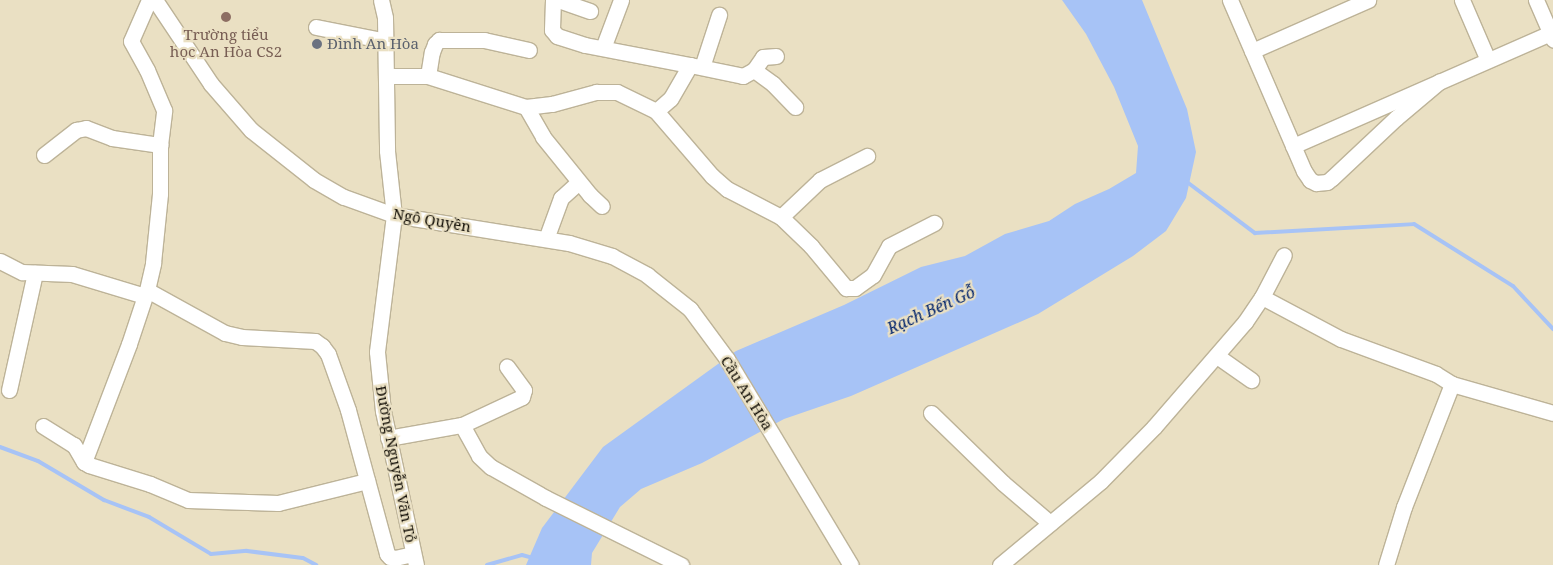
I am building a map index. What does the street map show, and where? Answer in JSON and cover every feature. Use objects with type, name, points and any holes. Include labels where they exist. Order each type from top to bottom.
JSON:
[{"type":"street","points":[[84,462],[130,344],[146,293],[160,194],[160,145],[164,110],[147,70],[130,41],[149,0]]},
{"type":"street","name":"Ngô Quyền","points":[[155,0],[211,84],[251,130],[314,180],[344,197],[394,215],[569,242],[612,256],[647,275],[690,309]]},
{"type":"street","name":"Đường Nguyễn Văn Tỏ","points":[[381,0],[385,18],[386,40],[387,151],[394,215],[377,352],[388,438],[415,559]]},
{"type":"street","points":[[553,0],[552,30],[557,36],[585,45],[743,76],[754,70],[763,57],[776,56]]},
{"type":"street","points":[[558,0],[590,11]]},
{"type":"street","points":[[603,48],[621,0]]},
{"type":"street","points":[[1230,0],[1293,146],[1310,180],[1320,183],[1327,182],[1396,118],[1440,81]]},
{"type":"street","points":[[1252,51],[1368,0]]},
{"type":"street","points":[[1462,0],[1488,60]]},
{"type":"street","points":[[1293,146],[1488,60],[1552,35],[1536,0]]},
{"type":"street","points":[[656,110],[670,100],[696,66],[719,15]]},
{"type":"street","points":[[316,27],[386,40]]},
{"type":"street","points":[[428,76],[435,44],[439,40],[484,40],[529,50]]},
{"type":"street","points":[[754,70],[773,84],[795,107]]},
{"type":"street","points":[[387,76],[428,76],[526,107],[552,104],[605,91],[617,92],[656,110],[699,163],[727,189],[781,217],[811,246],[846,288],[850,289],[873,275],[889,246],[934,224]]},
{"type":"street","points":[[526,107],[543,136],[579,182],[602,206]]},
{"type":"street","points":[[44,155],[76,130],[86,128],[112,138],[160,145]]},
{"type":"street","points":[[781,217],[820,180],[867,156]]},
{"type":"street","points":[[546,239],[562,198],[579,182]]},
{"type":"street","points":[[1000,565],[1101,481],[1154,427],[1217,356],[1262,297],[1284,255]]},
{"type":"street","points":[[0,261],[16,270],[35,273],[72,274],[146,293],[225,333],[242,337],[315,341],[322,346],[328,354],[348,410],[387,554],[395,558],[415,559]]},
{"type":"street","points":[[9,390],[35,273]]},
{"type":"street","points":[[1262,297],[1341,339],[1436,374],[1452,384],[1553,413]]},
{"type":"street","name":"Cầu An Hòa","points":[[690,309],[727,359],[851,565]]},
{"type":"street","points":[[1217,356],[1251,380]]},
{"type":"street","points":[[388,438],[462,425],[522,397],[524,390],[507,367]]},
{"type":"street","points":[[1386,565],[1404,507],[1452,384]]},
{"type":"street","points":[[931,413],[1003,483],[1050,523]]},
{"type":"street","points":[[462,425],[479,456],[491,467],[546,498],[681,565]]},
{"type":"street","points":[[42,426],[74,445],[84,462],[89,465],[150,484],[177,497],[200,502],[278,503],[366,480]]},
{"type":"water","name":"Rạch Bến Gỗ","points":[[1062,0],[1142,0],[1187,109],[1196,152],[1186,198],[1166,231],[1133,256],[1038,314],[851,396],[784,419],[702,463],[641,489],[620,507],[592,553],[591,565],[526,565],[542,528],[603,447],[736,351],[844,305],[921,267],[965,256],[1005,234],[1049,221],[1075,204],[1109,189],[1136,173],[1138,146],[1114,87],[1086,34]]},
{"type":"waterway","points":[[1187,182],[1255,233],[1414,224],[1513,286],[1553,329]]},
{"type":"waterway","points":[[0,447],[38,461],[104,500],[149,517],[211,554],[247,551],[303,558],[316,565]]},
{"type":"waterway","points":[[487,565],[522,555],[533,558]]},
{"type":"place","name":"Trường tiểu học An Hòa CS2","points":[[226,17]]},
{"type":"place","name":"Đình An Hòa","points":[[317,44]]}]
